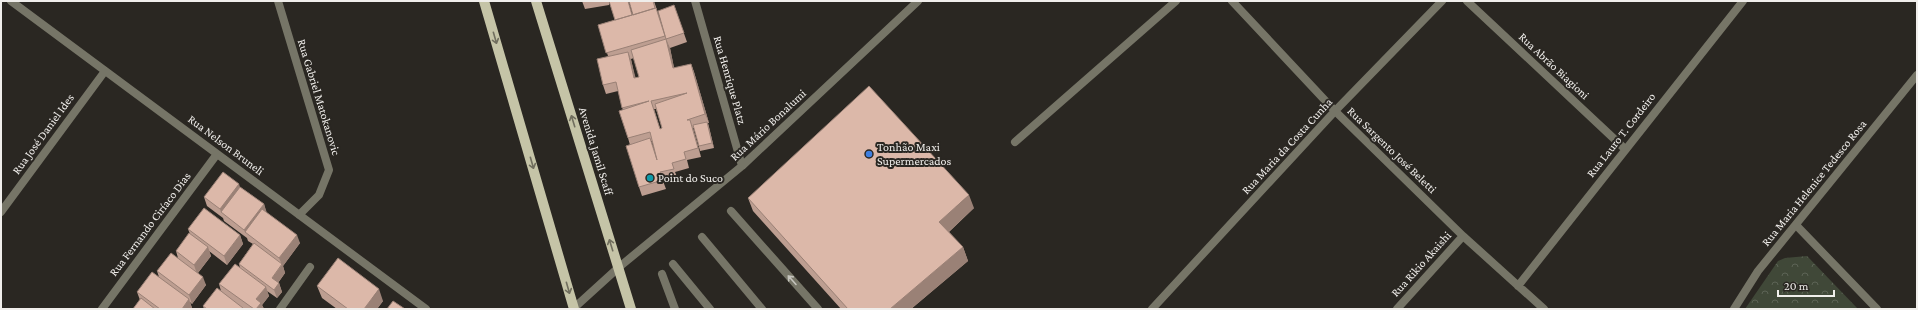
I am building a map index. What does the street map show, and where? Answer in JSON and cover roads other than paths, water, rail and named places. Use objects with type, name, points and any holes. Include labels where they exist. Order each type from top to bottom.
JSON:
[{"type":"main road","points":[[484,1],[574,308]]},
{"type":"main road","name":"Avenida Jamil Scaff","points":[[536,1],[631,309]]},
{"type":"street","name":"Rua Nelson Bruneli","points":[[11,1],[426,309]]},
{"type":"street","name":"Rua Gabriel Matokanovic","points":[[278,1],[329,170],[319,195],[300,215]]},
{"type":"street","name":"Rua Henrique Platz","points":[[695,1],[742,166]]},
{"type":"street","name":"Rua Mário Bonalumi","points":[[574,308],[618,268],[742,166],[909,5],[918,1]]},
{"type":"street","points":[[1015,142],[1176,1]]},
{"type":"street","name":"Rua Sargento José Beletti","points":[[1232,1],[1335,111],[1463,236],[1544,309]]},
{"type":"street","name":"Rua Maria da Costa Cunha","points":[[1152,309],[1335,111],[1442,1]]},
{"type":"street","name":"Rua Abrão Biagioni","points":[[1466,1],[1625,149]]},
{"type":"street","name":"Rua Lauro T. Cordeiro","points":[[1518,286],[1743,1]]},
{"type":"street","name":"Rua José Daniel Ides","points":[[1,212],[105,71]]},
{"type":"street","name":"Rua Maria Helenice Tedesco Rosa","points":[[1734,309],[1758,271],[1916,78]]},
{"type":"street","name":"Rua Fernando Ciríaco Dias","points":[[102,309],[217,154]]},
{"type":"street","points":[[731,211],[818,309]]},
{"type":"street","points":[[1796,225],[1877,309]]},
{"type":"street","name":"Rua Rikio Akaishi","points":[[1397,309],[1463,236]]},
{"type":"street","points":[[702,237],[762,309]]},
{"type":"street","points":[[673,264],[710,309]]},
{"type":"street","points":[[280,309],[310,267]]},
{"type":"street","points":[[662,274],[675,309]]},
{"type":"place","name":"Tonhão Maxi Supermercados","points":[[869,154]]},
{"type":"place","name":"Point do Suco","points":[[650,178]]}]
